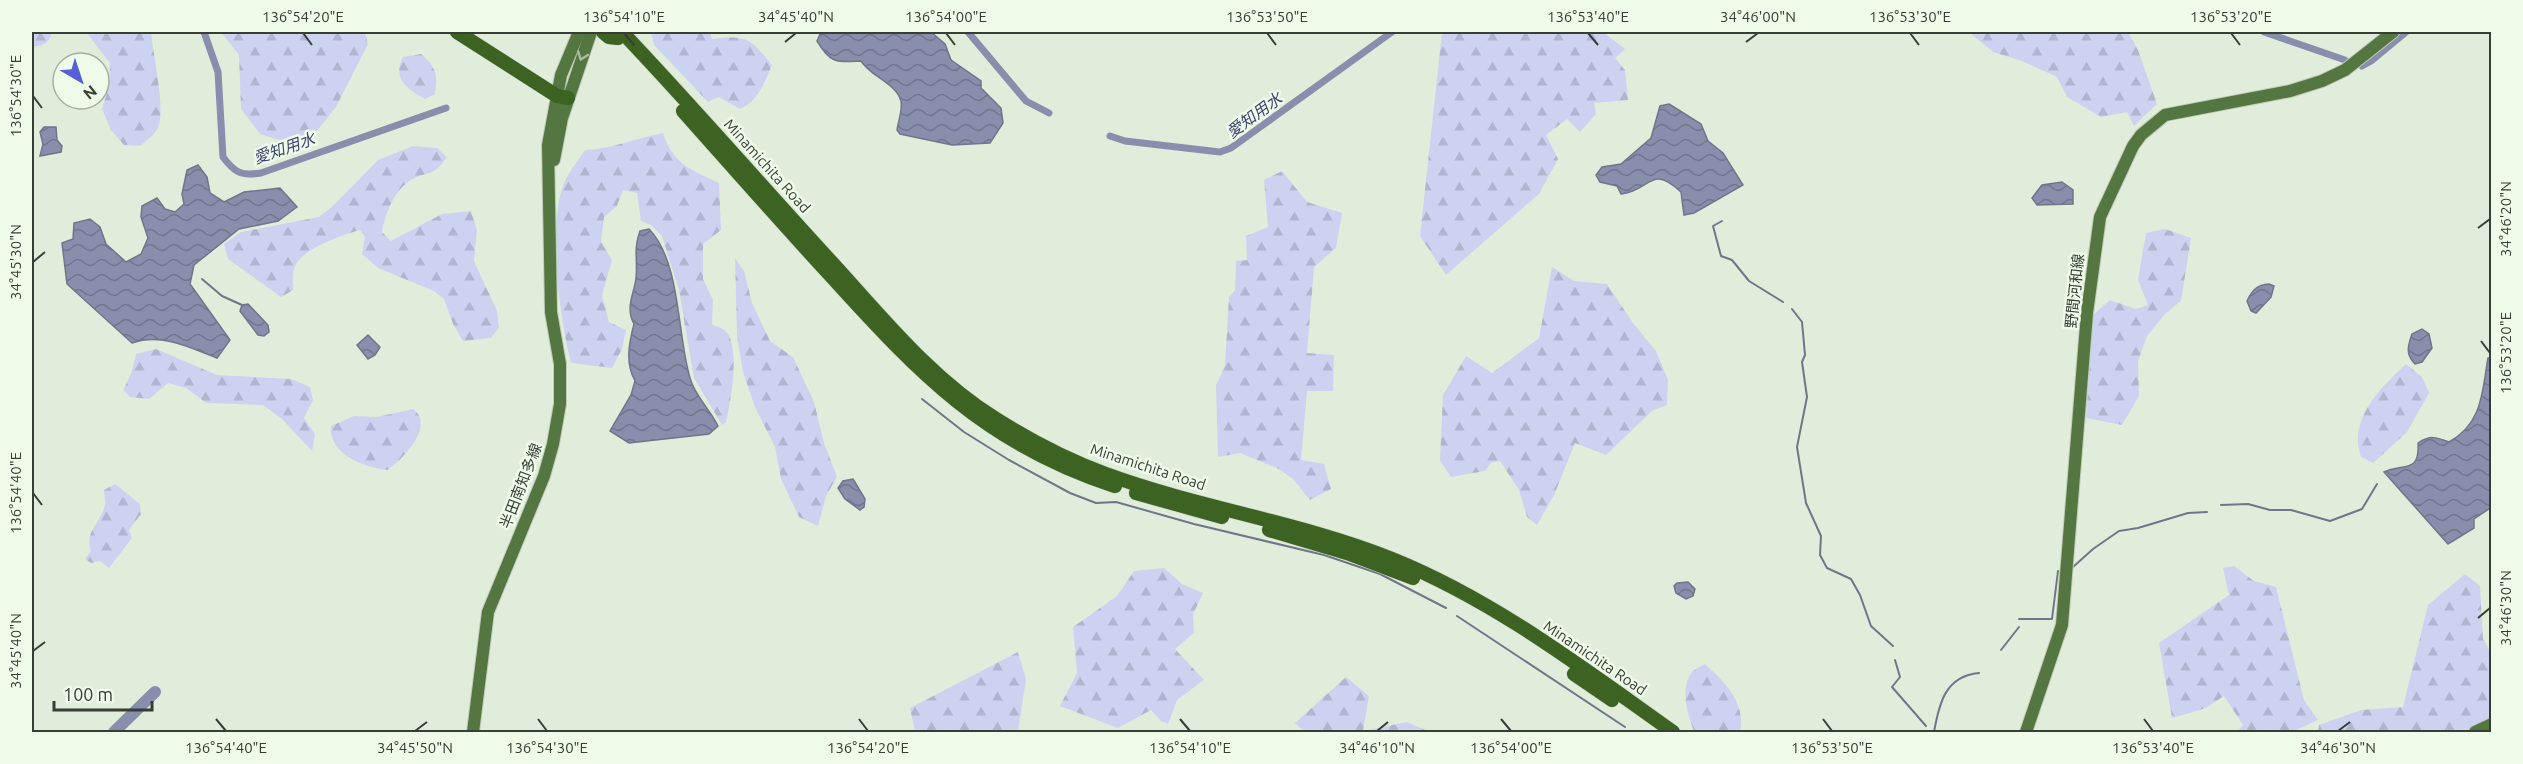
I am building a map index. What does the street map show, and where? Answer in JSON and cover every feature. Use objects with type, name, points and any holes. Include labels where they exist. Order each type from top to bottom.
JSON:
[{"type":"highway","points":[[457,32],[561,94]]},
{"type":"highway","points":[[470,32],[561,94]]},
{"type":"highway","points":[[603,32],[609,37],[620,33]]},
{"type":"highway","name":"Minamichita Road","points":[[620,33],[676,81],[677,90],[893,330],[941,377],[994,418],[1048,449],[1106,474],[1309,531],[1427,574],[1520,627],[1673,732]]},
{"type":"highway","name":"Minamichita Road","points":[[620,33],[876,325],[935,384],[994,430],[1027,450],[1097,480],[1171,504],[1308,541],[1386,567],[1422,582],[1520,637],[1658,732]]},
{"type":"main road","name":"半田南知多線","points":[[472,732],[488,612],[544,476],[561,404],[560,364],[551,312],[549,209],[553,193],[561,94],[579,32]]},
{"type":"main road","name":"半田南知多線","points":[[561,94],[591,32]]},
{"type":"main road","name":"野間河和線","points":[[2026,732],[2062,625],[2087,313],[2100,217],[2133,147],[2141,135],[2165,115],[2290,92],[2322,81],[2346,70],[2393,32]]},
{"type":"main road","points":[[2475,732],[2492,724]]},
{"type":"green space","points":[[32,32],[52,32],[45,43],[32,47]]},
{"type":"green space","points":[[86,32],[151,32],[160,93],[160,117],[156,131],[140,146],[124,145],[111,130],[103,111],[111,111],[111,51],[101,51]]},
{"type":"green space","points":[[221,32],[279,32],[284,34],[365,32],[368,44],[336,107],[316,132],[302,141],[283,141],[260,134],[241,109],[239,55]]},
{"type":"green space","points":[[651,32],[710,32],[712,39],[741,38],[753,44],[772,65],[760,90],[747,105],[740,109],[719,97],[708,102],[654,45]]},
{"type":"green space","points":[[1442,32],[1603,32],[1625,49],[1615,58],[1625,70],[1628,100],[1594,103],[1596,114],[1580,132],[1567,119],[1546,135],[1558,159],[1539,194],[1446,275],[1420,236]]},
{"type":"green space","points":[[1969,32],[2128,32],[2138,50],[2157,104],[2134,126],[2127,112],[2101,117],[2067,97],[2057,77],[2022,61],[1993,52]]},
{"type":"green space","points":[[421,54],[433,67],[436,76],[435,94],[425,99],[407,87],[399,71],[403,57]]},
{"type":"green space","points":[[663,133],[672,152],[684,165],[719,183],[721,230],[703,244],[703,279],[713,300],[712,325],[727,332],[732,347],[734,368],[732,391],[726,422],[722,425],[694,378],[679,290],[662,236],[651,225],[641,221],[637,193],[623,190],[617,206],[604,217],[601,242],[612,260],[602,295],[609,322],[626,330],[622,349],[612,368],[571,363],[567,344],[559,297],[556,245],[559,199],[565,181],[585,150],[605,148]]},
{"type":"green space","points":[[413,146],[437,148],[447,157],[433,172],[414,178],[398,192],[390,205],[382,232],[391,241],[442,214],[471,211],[477,230],[474,261],[497,311],[499,328],[491,338],[463,341],[453,324],[444,299],[434,291],[378,268],[362,254],[365,237],[360,230],[324,243],[306,253],[294,268],[293,290],[281,297],[228,259],[224,244],[241,232],[319,217],[333,206],[378,160]]},
{"type":"green space","points":[[1282,171],[1307,202],[1342,213],[1336,248],[1314,267],[1307,353],[1334,355],[1333,391],[1307,391],[1301,460],[1324,464],[1331,489],[1310,500],[1293,479],[1279,469],[1240,453],[1218,457],[1216,386],[1225,365],[1229,297],[1235,290],[1236,261],[1247,260],[1246,236],[1268,227],[1264,180]]},
{"type":"green space","points":[[2165,229],[2191,238],[2181,301],[2165,314],[2147,336],[2138,361],[2139,396],[2122,425],[2086,418],[2093,315],[2110,300],[2136,309],[2148,305],[2138,280],[2146,233]]},
{"type":"green space","points":[[735,258],[744,271],[752,303],[770,341],[793,357],[814,402],[824,443],[837,477],[826,496],[818,526],[799,517],[781,479],[775,447],[755,407],[743,372],[737,336]]},
{"type":"green space","points":[[1552,267],[1574,281],[1607,284],[1633,323],[1656,351],[1668,380],[1667,405],[1652,411],[1606,455],[1575,443],[1554,495],[1537,525],[1527,517],[1519,490],[1500,461],[1491,463],[1485,471],[1451,477],[1440,460],[1443,395],[1466,356],[1492,373],[1539,338]]},
{"type":"green space","points":[[156,349],[217,375],[291,379],[310,387],[313,400],[304,418],[315,434],[312,451],[282,419],[263,405],[206,403],[186,388],[168,383],[149,399],[130,397],[123,390],[131,374],[136,354]]},
{"type":"green space","points":[[2406,364],[2422,377],[2429,393],[2407,432],[2373,463],[2361,457],[2358,443],[2362,417],[2386,383]]},
{"type":"green space","points":[[413,409],[419,416],[421,424],[419,432],[409,450],[388,470],[359,463],[342,452],[335,444],[331,426],[354,416],[377,417]]},
{"type":"green space","points":[[115,484],[140,504],[141,514],[129,530],[132,538],[109,568],[100,561],[91,563],[85,559],[91,551],[89,544],[91,532],[105,505],[104,490]]},
{"type":"green space","points":[[2234,566],[2254,581],[2276,587],[2304,700],[2318,720],[2292,732],[2237,732],[2243,725],[2224,696],[2206,708],[2172,718],[2159,643],[2229,595],[2223,568]]},
{"type":"green space","points":[[1164,568],[1182,584],[1203,593],[1193,614],[1194,633],[1175,649],[1204,680],[1177,700],[1168,724],[1161,721],[1151,710],[1118,728],[1060,706],[1077,673],[1073,627],[1117,596],[1134,571]]},
{"type":"green space","points":[[2465,574],[2480,586],[2483,639],[2491,653],[2491,732],[2318,732],[2319,725],[2361,710],[2403,707],[2428,605]]},
{"type":"green space","points":[[1018,652],[1026,679],[1018,732],[915,732],[910,708]]},
{"type":"green space","points":[[1705,664],[1720,678],[1737,702],[1741,721],[1740,732],[1694,732],[1686,702],[1686,686],[1692,672]]},
{"type":"green space","points":[[1346,677],[1369,696],[1363,731],[1407,722],[1430,732],[1305,732],[1295,723]]},
{"type":"water","points":[[821,32],[931,32],[945,44],[951,60],[981,81],[981,88],[1001,108],[1003,123],[990,143],[952,145],[900,134],[897,130],[901,101],[894,89],[865,67],[861,61],[840,61],[830,58],[817,41]]},
{"type":"water","points":[[1669,104],[1701,124],[1708,141],[1723,153],[1743,185],[1694,213],[1684,215],[1681,192],[1663,180],[1656,179],[1631,192],[1621,194],[1617,186],[1600,182],[1596,175],[1602,167],[1621,164],[1651,138],[1660,106]]},
{"type":"water","points":[[44,127],[56,127],[57,140],[62,146],[61,152],[40,156],[43,144],[40,132]]},
{"type":"water","points":[[198,165],[207,177],[210,193],[224,202],[244,192],[280,188],[297,207],[278,221],[239,229],[194,265],[190,284],[230,340],[217,358],[165,340],[143,340],[132,343],[67,284],[62,243],[73,239],[74,223],[90,219],[100,227],[106,244],[126,262],[141,254],[148,238],[141,217],[142,206],[157,198],[165,209],[175,212],[184,204],[182,194],[187,170]]},
{"type":"water","points":[[2062,182],[2073,190],[2073,204],[2037,205],[2032,198],[2042,185]]},
{"type":"water","points":[[649,229],[659,243],[673,279],[686,361],[692,384],[718,426],[709,434],[629,443],[610,431],[631,395],[635,381],[629,360],[629,346],[634,324],[630,306],[636,278],[638,238],[640,231]]},
{"type":"water","points":[[2269,284],[2274,286],[2271,297],[2256,313],[2251,311],[2247,301],[2251,294],[2258,287]]},
{"type":"water","points":[[248,304],[268,325],[269,332],[264,336],[258,335],[240,311],[242,305]]},
{"type":"water","points":[[2422,329],[2429,334],[2432,348],[2422,362],[2415,364],[2410,357],[2409,346],[2412,334]]},
{"type":"water","points":[[368,335],[380,347],[375,355],[368,359],[357,345]]},
{"type":"water","points":[[2488,358],[2492,358],[2491,511],[2489,509],[2474,519],[2474,528],[2448,544],[2384,472],[2413,463],[2418,453],[2418,443],[2422,440],[2433,438],[2449,442],[2469,426],[2479,406]]},
{"type":"water","points":[[853,479],[865,499],[864,507],[860,510],[845,499],[838,488],[843,481]]},
{"type":"water","points":[[1688,582],[1695,589],[1693,596],[1686,599],[1676,593],[1674,586],[1677,583]]},
{"type":"waterway","name":"愛知用水","points":[[204,32],[218,72],[223,157],[231,167],[239,172],[261,173],[446,108]]},
{"type":"waterway","name":"愛知用水","points":[[968,32],[1026,101],[1049,113]]},
{"type":"waterway","name":"愛知用水","points":[[1110,136],[1125,141],[1220,152],[1231,148],[1392,32]]},
{"type":"waterway","name":"愛知用水","points":[[2264,32],[2345,60]]},
{"type":"waterway","name":"愛知用水","points":[[2362,66],[2406,32]]},
{"type":"waterway","points":[[1722,221],[1713,226],[1721,256],[1732,260],[1749,281],[1783,302]]},
{"type":"waterway","points":[[202,279],[222,296],[242,305]]},
{"type":"waterway","points":[[1792,309],[1802,322],[1805,355],[1802,362],[1807,397],[1797,447],[1806,503],[1821,536],[1820,555],[1827,568],[1851,579],[1860,595],[1871,626],[1893,646]]},
{"type":"waterway","points":[[922,399],[964,432],[1009,460],[1070,493],[1096,503],[1116,502],[1194,524],[1324,555],[1380,574],[1446,608]]},
{"type":"waterway","points":[[2221,505],[2248,504],[2270,510],[2291,510],[2330,521],[2362,509],[2377,484]]},
{"type":"waterway","points":[[2073,567],[2093,549],[2119,531],[2138,528],[2188,513],[2207,512]]},
{"type":"waterway","points":[[2019,619],[2052,619],[2058,571]]},
{"type":"waterway","points":[[1457,616],[1625,727]]},
{"type":"waterway","points":[[2001,650],[2019,627]]},
{"type":"waterway","points":[[1895,660],[1900,677],[1892,687],[1926,726]]},
{"type":"waterway","points":[[1934,732],[1941,702],[1951,686],[1968,675],[1979,673]]},
{"type":"waterway","points":[[114,732],[155,692]]}]
